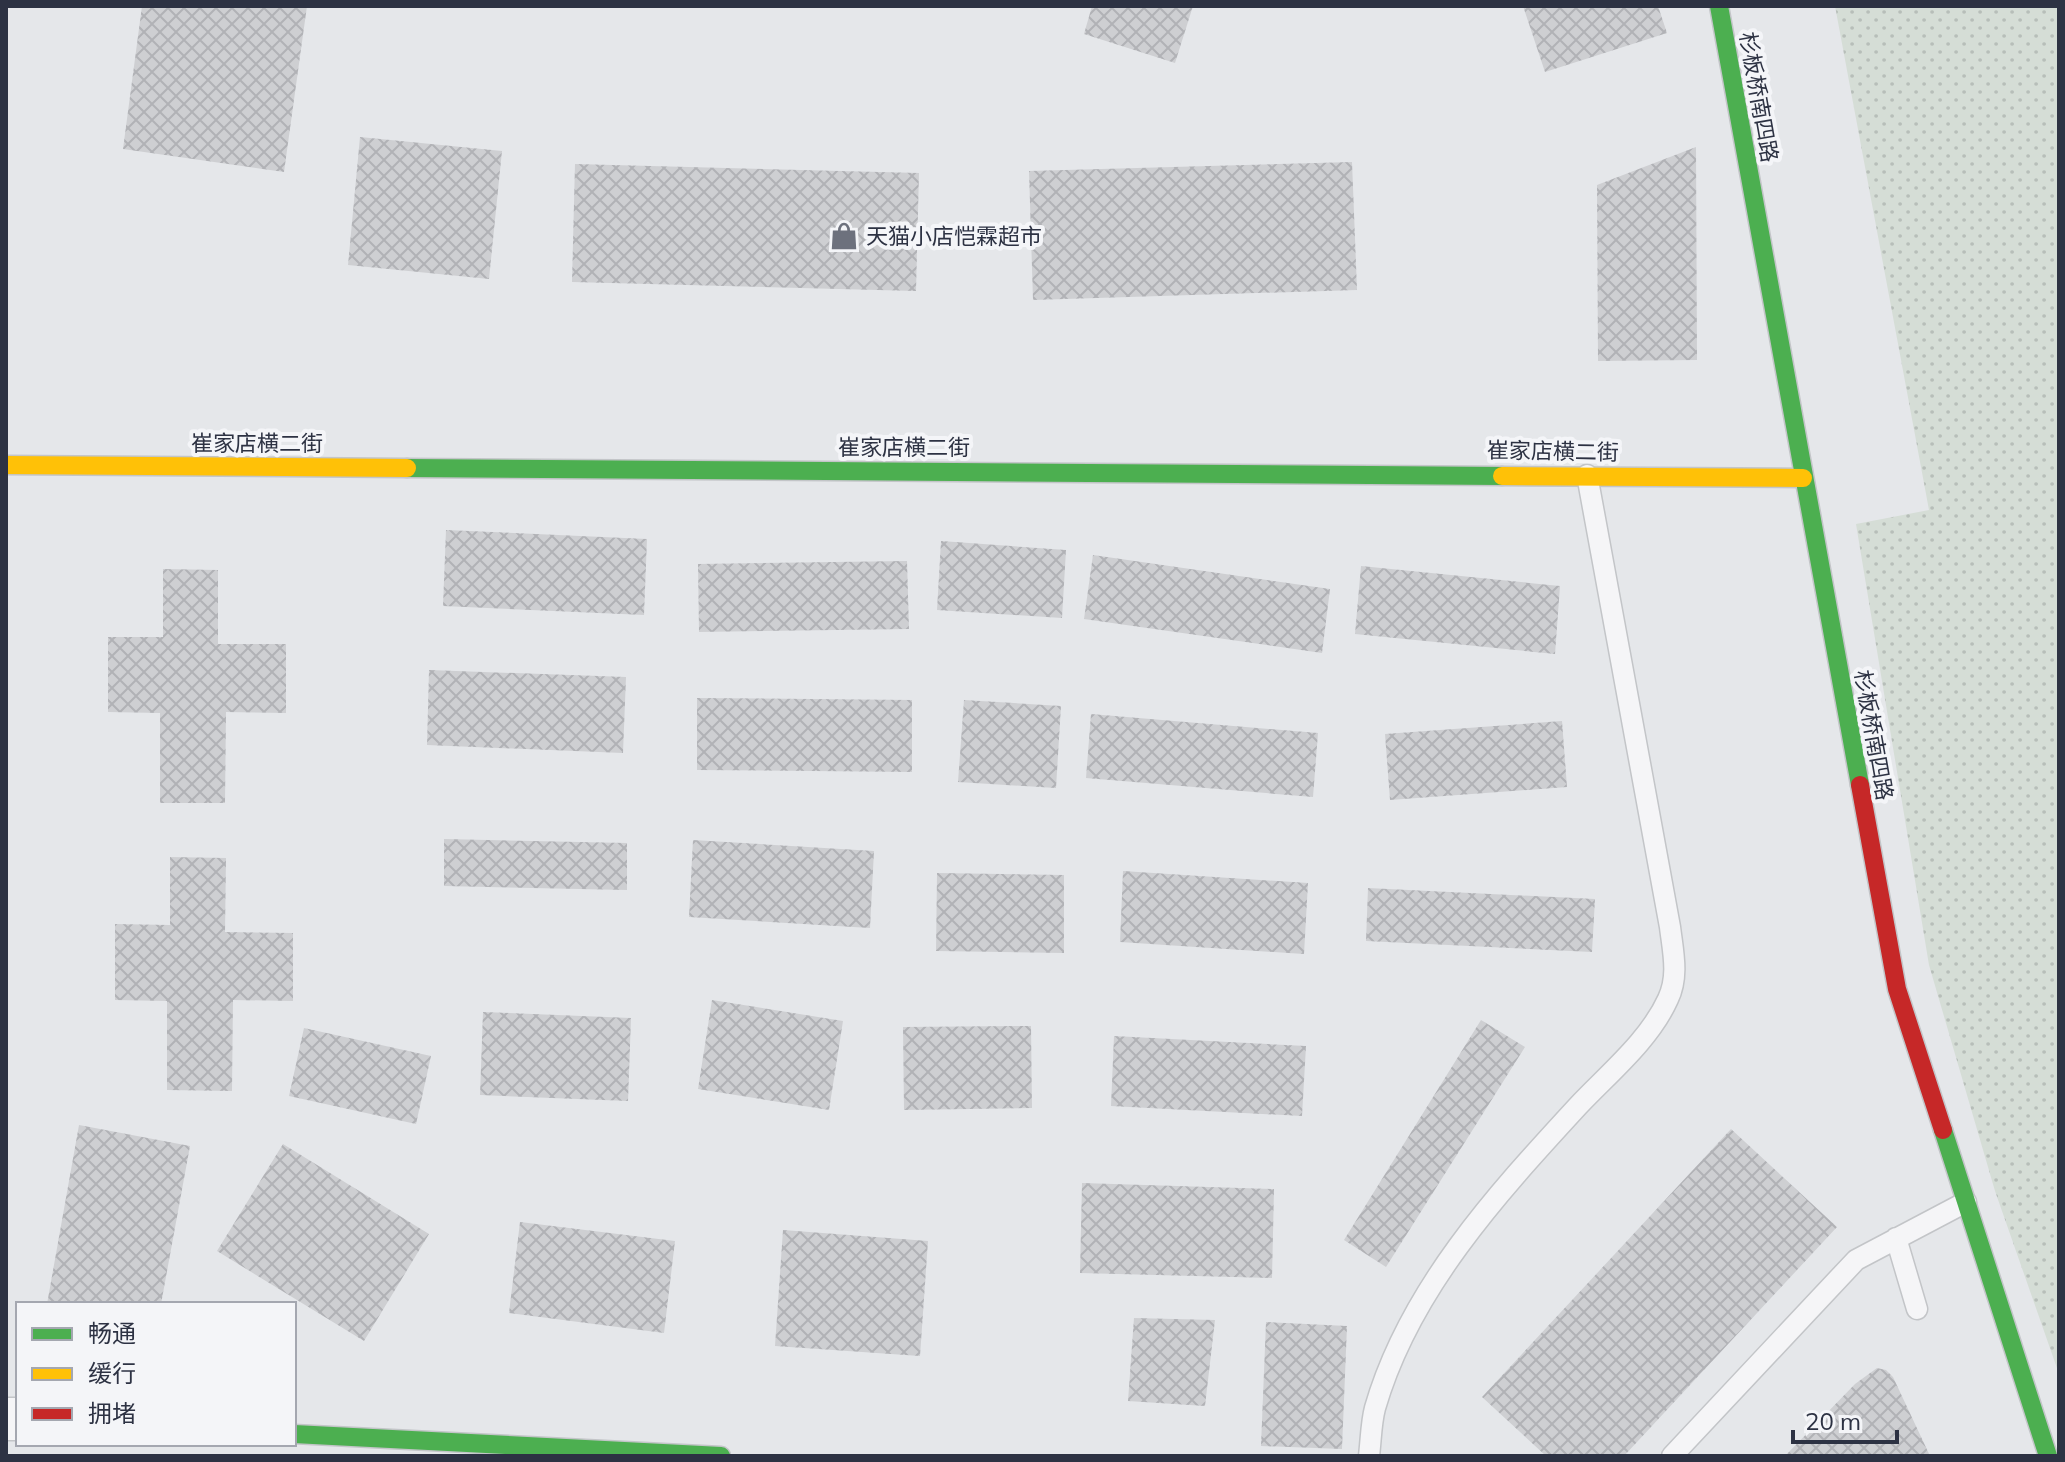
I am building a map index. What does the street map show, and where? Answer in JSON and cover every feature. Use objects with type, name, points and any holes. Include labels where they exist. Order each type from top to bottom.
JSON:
[{"type":"street","name":"杉板桥南四路","points":[[1719,6],[1897,989],[2048,1456]]},
{"type":"street","name":"崔家店横二街","points":[[6,465],[1803,478]]},
{"type":"street","points":[[296,1434],[721,1456]]},
{"type":"lane","points":[[1369,1456],[1374,1410],[1401,1337],[1409,1324],[1465,1237],[1536,1152],[1647,1032],[1669,997],[1673,981],[1675,964],[1670,927],[1587,475]]},
{"type":"lane","points":[[1672,1456],[1856,1260],[1966,1202]]},
{"type":"lane","points":[[1896,1238],[1917,1309]]},
{"type":"shaded area","points":[[1835,6],[2059,6],[2059,1374],[1995,1191],[1929,965],[1856,524],[1929,510]]},
{"type":"building","points":[[142,6],[307,6],[284,172],[123,149]]},
{"type":"building","points":[[1092,6],[1193,6],[1175,63],[1084,34]]},
{"type":"building","points":[[1523,6],[1658,6],[1667,33],[1545,72]]},
{"type":"building","points":[[360,137],[502,151],[489,279],[348,265]]},
{"type":"building","points":[[1696,147],[1697,360],[1598,361],[1597,185]]},
{"type":"building","points":[[1352,162],[1357,290],[1033,300],[1029,171]]},
{"type":"building","points":[[575,164],[919,173],[916,291],[572,282]]},
{"type":"building","points":[[446,530],[647,539],[644,615],[443,606]]},
{"type":"building","points":[[941,541],[1066,550],[1062,618],[937,610]]},
{"type":"building","points":[[1093,555],[1330,589],[1322,653],[1084,619]]},
{"type":"building","points":[[907,561],[909,629],[699,632],[698,564]]},
{"type":"building","points":[[1361,566],[1560,586],[1555,654],[1355,634]]},
{"type":"building","points":[[163,569],[218,570],[218,644],[286,644],[286,713],[226,712],[225,803],[160,803],[160,713],[108,712],[108,637],[163,637]]},
{"type":"building","points":[[429,670],[626,677],[623,753],[427,745]]},
{"type":"building","points":[[697,698],[912,700],[912,772],[697,770]]},
{"type":"building","points":[[964,700],[1061,706],[1056,788],[958,782]]},
{"type":"building","points":[[1091,714],[1318,733],[1313,797],[1086,778]]},
{"type":"building","points":[[1562,721],[1567,787],[1390,800],[1385,734]]},
{"type":"building","points":[[444,839],[627,843],[627,890],[444,886]]},
{"type":"building","points":[[693,840],[874,851],[870,928],[689,917]]},
{"type":"building","points":[[170,857],[226,858],[225,932],[293,933],[293,1001],[233,1000],[232,1091],[167,1090],[167,1001],[115,1000],[115,924],[170,925]]},
{"type":"building","points":[[1123,871],[1308,883],[1304,954],[1120,942]]},
{"type":"building","points":[[937,873],[1064,875],[1064,953],[936,951]]},
{"type":"building","points":[[1368,888],[1595,899],[1592,952],[1366,941]]},
{"type":"building","points":[[712,1000],[843,1021],[829,1110],[698,1089]]},
{"type":"building","points":[[483,1012],[631,1018],[628,1101],[480,1095]]},
{"type":"building","points":[[1481,1020],[1525,1047],[1386,1267],[1344,1240]]},
{"type":"building","points":[[1031,1026],[1032,1108],[904,1110],[903,1027]]},
{"type":"building","points":[[304,1028],[431,1056],[416,1124],[289,1096]]},
{"type":"building","points":[[1114,1036],[1306,1046],[1302,1116],[1111,1106]]},
{"type":"building","points":[[79,1125],[190,1146],[161,1302],[47,1302]]},
{"type":"building","points":[[1731,1129],[1837,1227],[1624,1456],[1546,1456],[1482,1397]]},
{"type":"building","points":[[283,1144],[429,1234],[364,1341],[217,1251]]},
{"type":"building","points":[[1082,1183],[1274,1189],[1272,1278],[1080,1273]]},
{"type":"building","points":[[520,1222],[675,1241],[664,1333],[509,1313]]},
{"type":"building","points":[[783,1230],[928,1241],[920,1356],[775,1346]]},
{"type":"building","points":[[1134,1318],[1215,1320],[1205,1406],[1128,1401]]},
{"type":"building","points":[[1266,1322],[1347,1326],[1342,1449],[1261,1446]]},
{"type":"building","points":[[1877,1368],[1886,1370],[1893,1377],[1930,1456],[1785,1456],[1855,1384]]},
{"type":"traffic: fast","points":[[1719,6],[1860,785]]},
{"type":"traffic: fast","points":[[407,468],[1502,476]]},
{"type":"traffic: fast","points":[[1943,1130],[2048,1456]]},
{"type":"traffic: fast","points":[[296,1434],[721,1456]]},
{"type":"traffic: slow","points":[[6,465],[407,468]]},
{"type":"traffic: slow","points":[[1502,476],[1803,478]]},
{"type":"traffic: jam","points":[[1860,785],[1897,989],[1943,1130]]},
{"type":"place","name":"天猫小店恺霖超市","points":[[844,236]]}]
